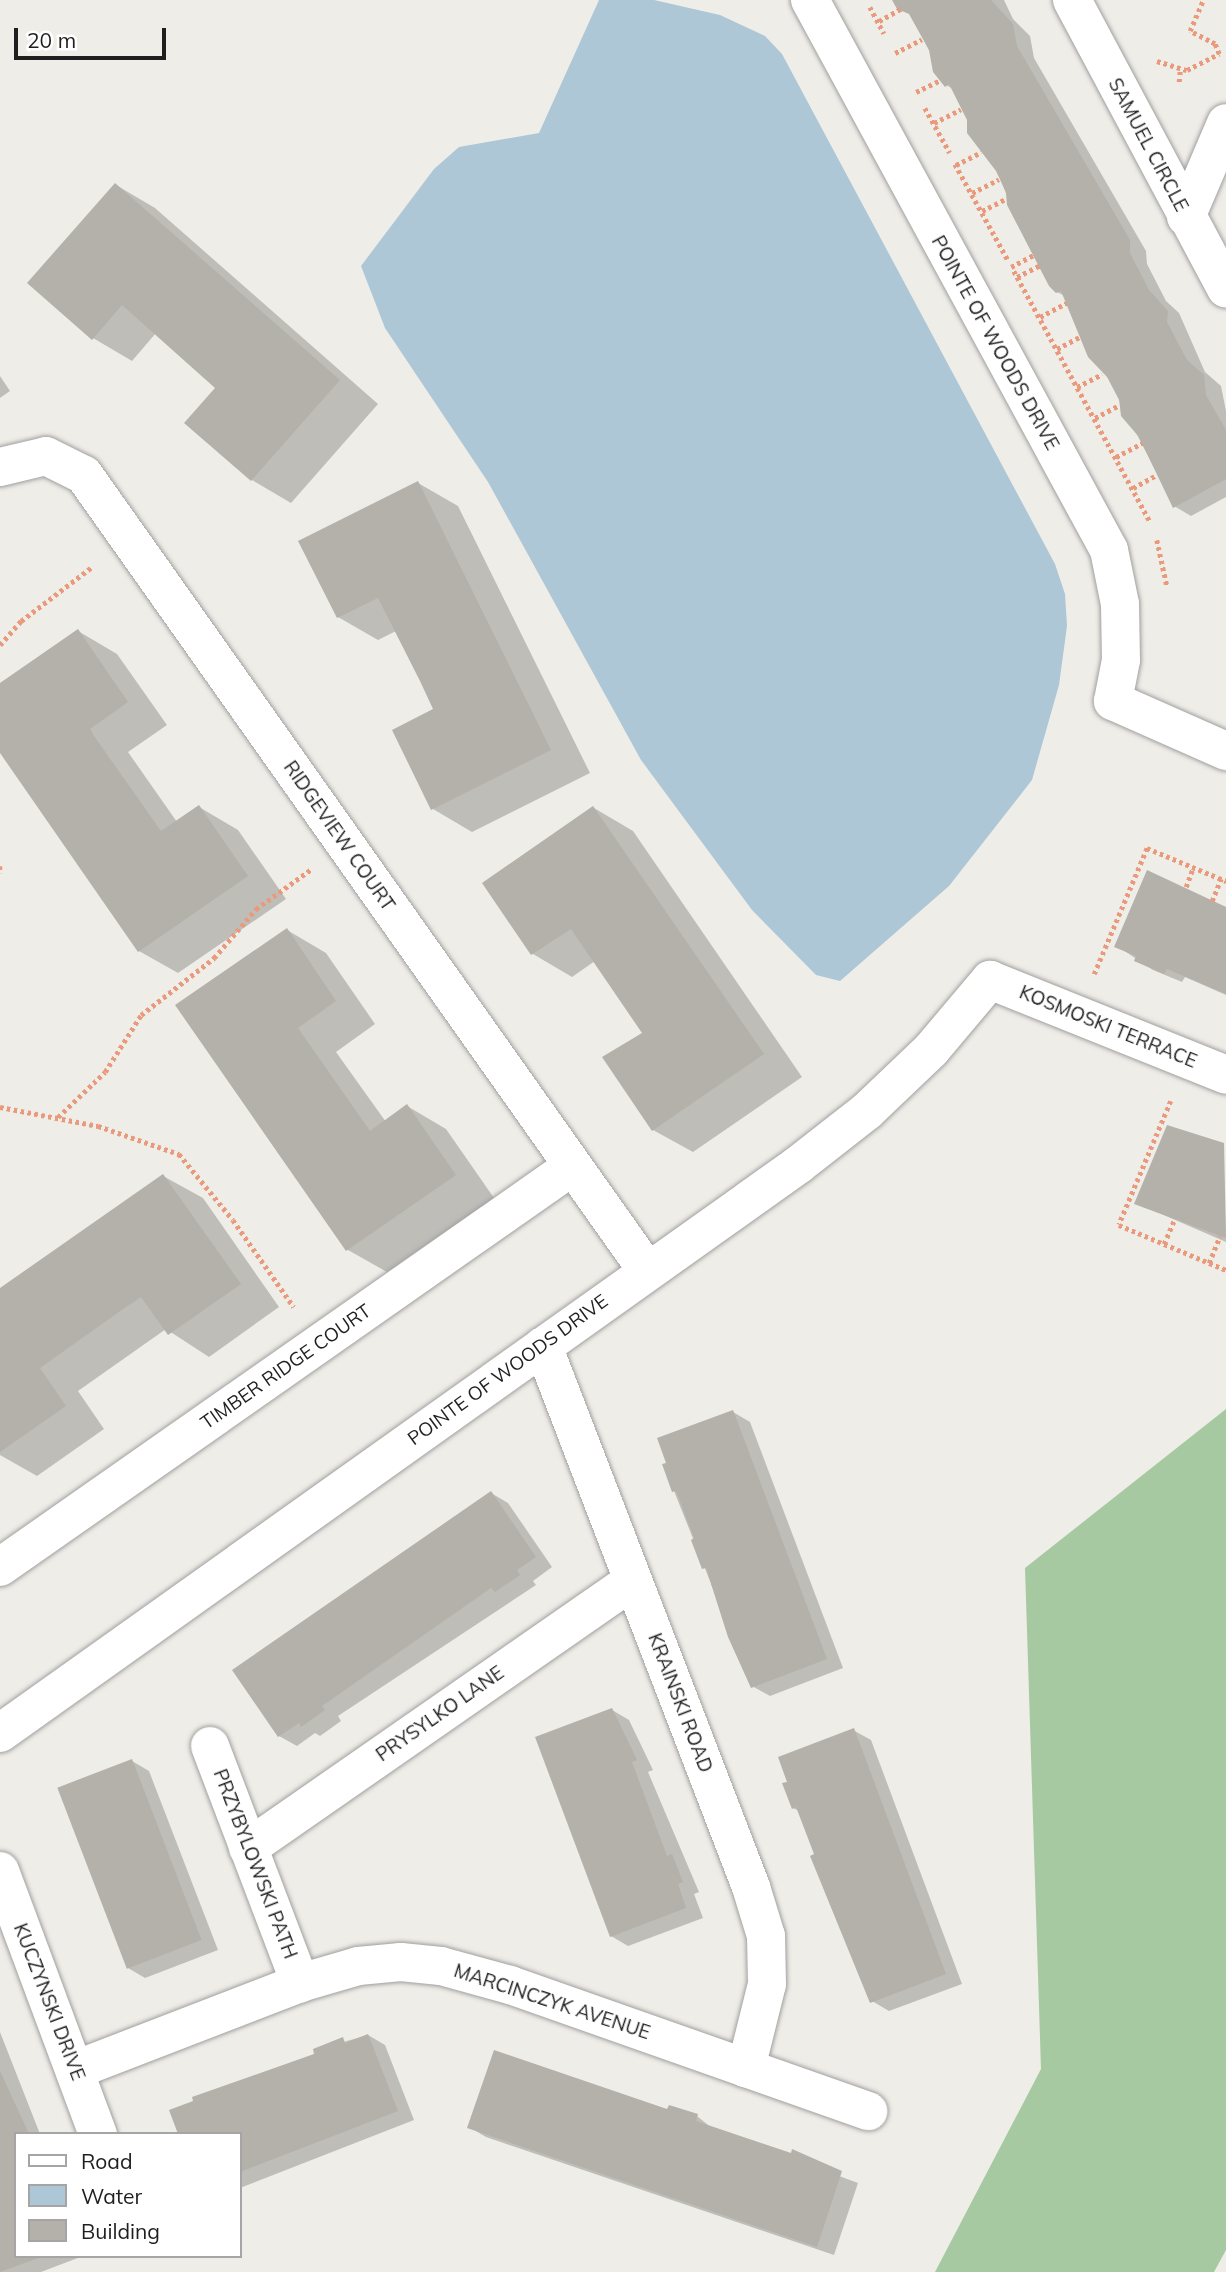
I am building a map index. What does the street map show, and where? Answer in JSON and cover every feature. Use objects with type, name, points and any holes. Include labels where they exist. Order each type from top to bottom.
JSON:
[{"type":"street","name":"POINTE OF WOODS DRIVE","points":[[810,0],[1109,550],[1120,604],[1121,660],[1113,701],[1226,751]]},
{"type":"street","name":"SAMUEL CIRCLE","points":[[1072,0],[1226,289]]},
{"type":"street","points":[[1186,217],[1226,123]]},
{"type":"street","name":"RIDGEVIEW COURT","points":[[0,467],[46,456],[84,475],[646,1269]]},
{"type":"street","name":"POINTE OF WOODS DRIVE","points":[[0,1732],[543,1346],[646,1269],[798,1165],[867,1111],[931,1050],[990,980]]},
{"type":"street","name":"KOSMOSKI TERRACE","points":[[990,980],[1226,1075]]},
{"type":"street","name":"TIMBER RIDGE COURT","points":[[0,1567],[573,1166]]},
{"type":"street","name":"KRAINSKI ROAD","points":[[543,1346],[751,1886],[766,1936],[767,1984],[746,2068]]},
{"type":"street","name":"PRYSYLKO LANE","points":[[248,1848],[632,1581]]},
{"type":"street","name":"PRZYBYLOWSKI PATH","points":[[210,1746],[300,1983]]},
{"type":"street","name":"KUCZYNSKI DRIVE","points":[[0,1871],[98,2132]]},
{"type":"street","name":"MARCINCZYK AVENUE","points":[[75,2070],[300,1983],[358,1965],[401,1962],[441,1966],[510,1984],[868,2111]]},
{"type":"path","points":[[1147,51],[1154,60],[1180,70],[1200,67],[1223,50],[1190,31],[1203,0]]},
{"type":"path","points":[[878,22],[902,8]]},
{"type":"path","points":[[895,53],[922,39]]},
{"type":"path","points":[[1179,82],[1180,70]]},
{"type":"path","points":[[916,92],[941,80]]},
{"type":"path","points":[[934,123],[961,109]]},
{"type":"path","points":[[956,164],[981,152]]},
{"type":"path","points":[[972,193],[999,179]]},
{"type":"path","points":[[982,211],[1007,198]]},
{"type":"path","points":[[1012,267],[1035,254]]},
{"type":"path","points":[[1017,277],[1041,265]]},
{"type":"path","points":[[1040,317],[1066,303]]},
{"type":"path","points":[[1056,349],[1081,336]]},
{"type":"path","points":[[1077,387],[1102,374]]},
{"type":"path","points":[[1095,419],[1119,405]]},
{"type":"path","points":[[1116,457],[1142,443]]},
{"type":"path","points":[[1133,488],[1155,476]]},
{"type":"path","points":[[0,645],[20,621],[58,590],[131,541]]},
{"type":"path","points":[[58,1117],[105,1072],[141,1015],[214,958],[256,909],[346,846]]},
{"type":"path","points":[[1092,979],[1147,848],[1224,880],[1212,901]]},
{"type":"path","points":[[0,866],[0,873]]},
{"type":"path","points":[[1186,887],[1193,867]]},
{"type":"path","points":[[1176,1089],[1119,1225],[1226,1270]]},
{"type":"path","points":[[0,1107],[58,1117],[179,1154],[233,1220],[321,1343]]},
{"type":"path","points":[[1164,1244],[1174,1220]]},
{"type":"path","points":[[1209,1263],[1220,1236]]},
{"type":"green space","points":[[1226,1409],[1226,2250],[1214,2272],[935,2272],[1041,2069],[1025,1568]]},
{"type":"water","points":[[599,0],[654,0],[720,15],[765,36],[782,54],[1055,564],[1065,594],[1067,626],[1059,685],[1032,780],[949,886],[840,981],[816,975],[752,910],[641,760],[488,482],[385,328],[361,266],[434,169],[459,147],[539,133]]},
{"type":"building","points":[[892,0],[991,0],[1013,24],[1017,46],[1130,240],[1130,253],[1149,290],[1168,311],[1167,322],[1187,360],[1204,375],[1206,395],[1226,430],[1226,479],[1173,508],[1139,437],[1121,416],[1119,399],[1108,378],[1088,357],[1061,291],[1056,293],[1049,286],[1007,205],[1006,192],[996,171],[967,133],[967,120],[949,84],[945,87],[933,72],[929,50],[909,14],[897,9]]},
{"type":"building","points":[[115,183],[340,380],[251,481],[184,423],[215,388],[122,305],[92,340],[27,283]]},
{"type":"building","points":[[418,481],[551,750],[431,810],[392,730],[433,709],[420,681],[378,598],[337,618],[298,541]]},
{"type":"building","points":[[78,629],[128,702],[90,729],[94,736],[161,831],[199,805],[248,876],[138,952],[0,753],[0,683]]},
{"type":"building","points":[[593,806],[764,1054],[652,1131],[602,1057],[642,1033],[571,929],[531,955],[482,883]]},
{"type":"building","points":[[1147,870],[1226,907],[1226,994],[1167,969],[1164,974],[1134,961],[1136,956],[1114,947]]},
{"type":"building","points":[[287,928],[336,1001],[298,1028],[370,1131],[407,1104],[456,1175],[346,1251],[175,1005]]},
{"type":"building","points":[[1167,1125],[1224,1143],[1226,1238],[1134,1204]]},
{"type":"building","points":[[163,1174],[241,1284],[168,1335],[141,1297],[116,1314],[40,1368],[66,1406],[0,1452],[0,1288]]},
{"type":"building","points":[[733,1410],[827,1659],[751,1688],[728,1637],[706,1568],[702,1569],[691,1540],[694,1538],[676,1491],[672,1492],[662,1464],[666,1463],[657,1438]]},
{"type":"building","points":[[491,1491],[536,1557],[517,1570],[520,1575],[495,1592],[491,1588],[322,1706],[325,1710],[301,1727],[299,1723],[278,1737],[232,1670]]},
{"type":"building","points":[[612,1708],[637,1760],[632,1762],[667,1856],[672,1854],[683,1882],[678,1884],[686,1908],[610,1937],[535,1737]]},
{"type":"building","points":[[854,1728],[946,1974],[870,2003],[810,1856],[814,1854],[796,1807],[792,1809],[782,1783],[787,1782],[778,1757]]},
{"type":"building","points":[[132,1759],[202,1940],[127,1969],[57,1788]]},
{"type":"building","points":[[368,2034],[398,2111],[242,2171],[242,2132],[177,2132],[169,2110],[193,2101],[192,2097],[314,2054],[313,2049],[343,2037],[345,2043]]},
{"type":"building","points":[[494,2050],[667,2109],[669,2105],[698,2114],[696,2121],[791,2153],[792,2149],[842,2171],[817,2247],[467,2128]]},
{"type":"building","points":[[0,2071],[28,2132],[14,2132],[14,2258],[38,2258],[0,2272]]}]
